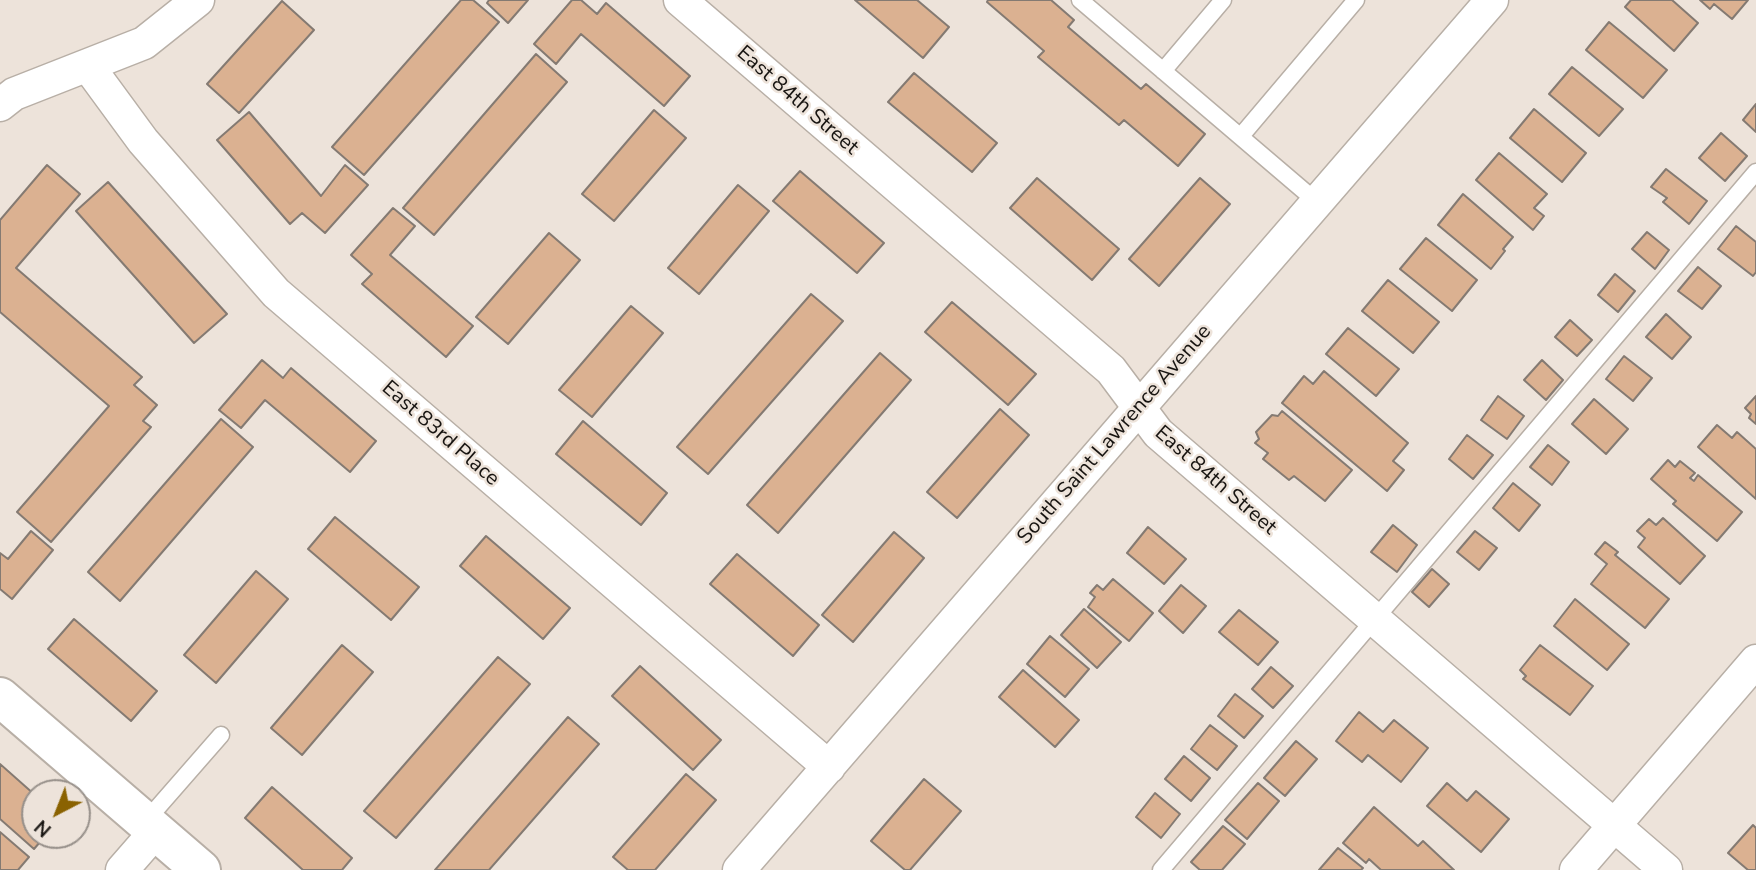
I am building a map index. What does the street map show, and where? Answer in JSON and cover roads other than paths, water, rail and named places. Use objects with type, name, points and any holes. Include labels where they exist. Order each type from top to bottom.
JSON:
[{"type":"street","points":[[0,105],[14,94],[144,43],[198,0]]},
{"type":"street","name":"East 84th Street","points":[[680,0],[1111,370],[1158,433],[1666,870]]},
{"type":"street","name":"South Saint Lawrence Avenue","points":[[739,870],[1492,0]]},
{"type":"street","name":"East 83rd Place","points":[[88,66],[143,141],[276,293],[828,767]]},
{"type":"street","points":[[1576,870],[1756,661]]},
{"type":"street","points":[[0,697],[201,870]]},
{"type":"street","points":[[122,870],[151,827]]},
{"type":"lane","points":[[1080,0],[1317,202]]},
{"type":"lane","points":[[1163,71],[1223,0]]},
{"type":"lane","points":[[1241,136],[1356,0]]},
{"type":"lane","points":[[1161,870],[1756,172]]},
{"type":"lane","points":[[151,827],[221,735]]}]
